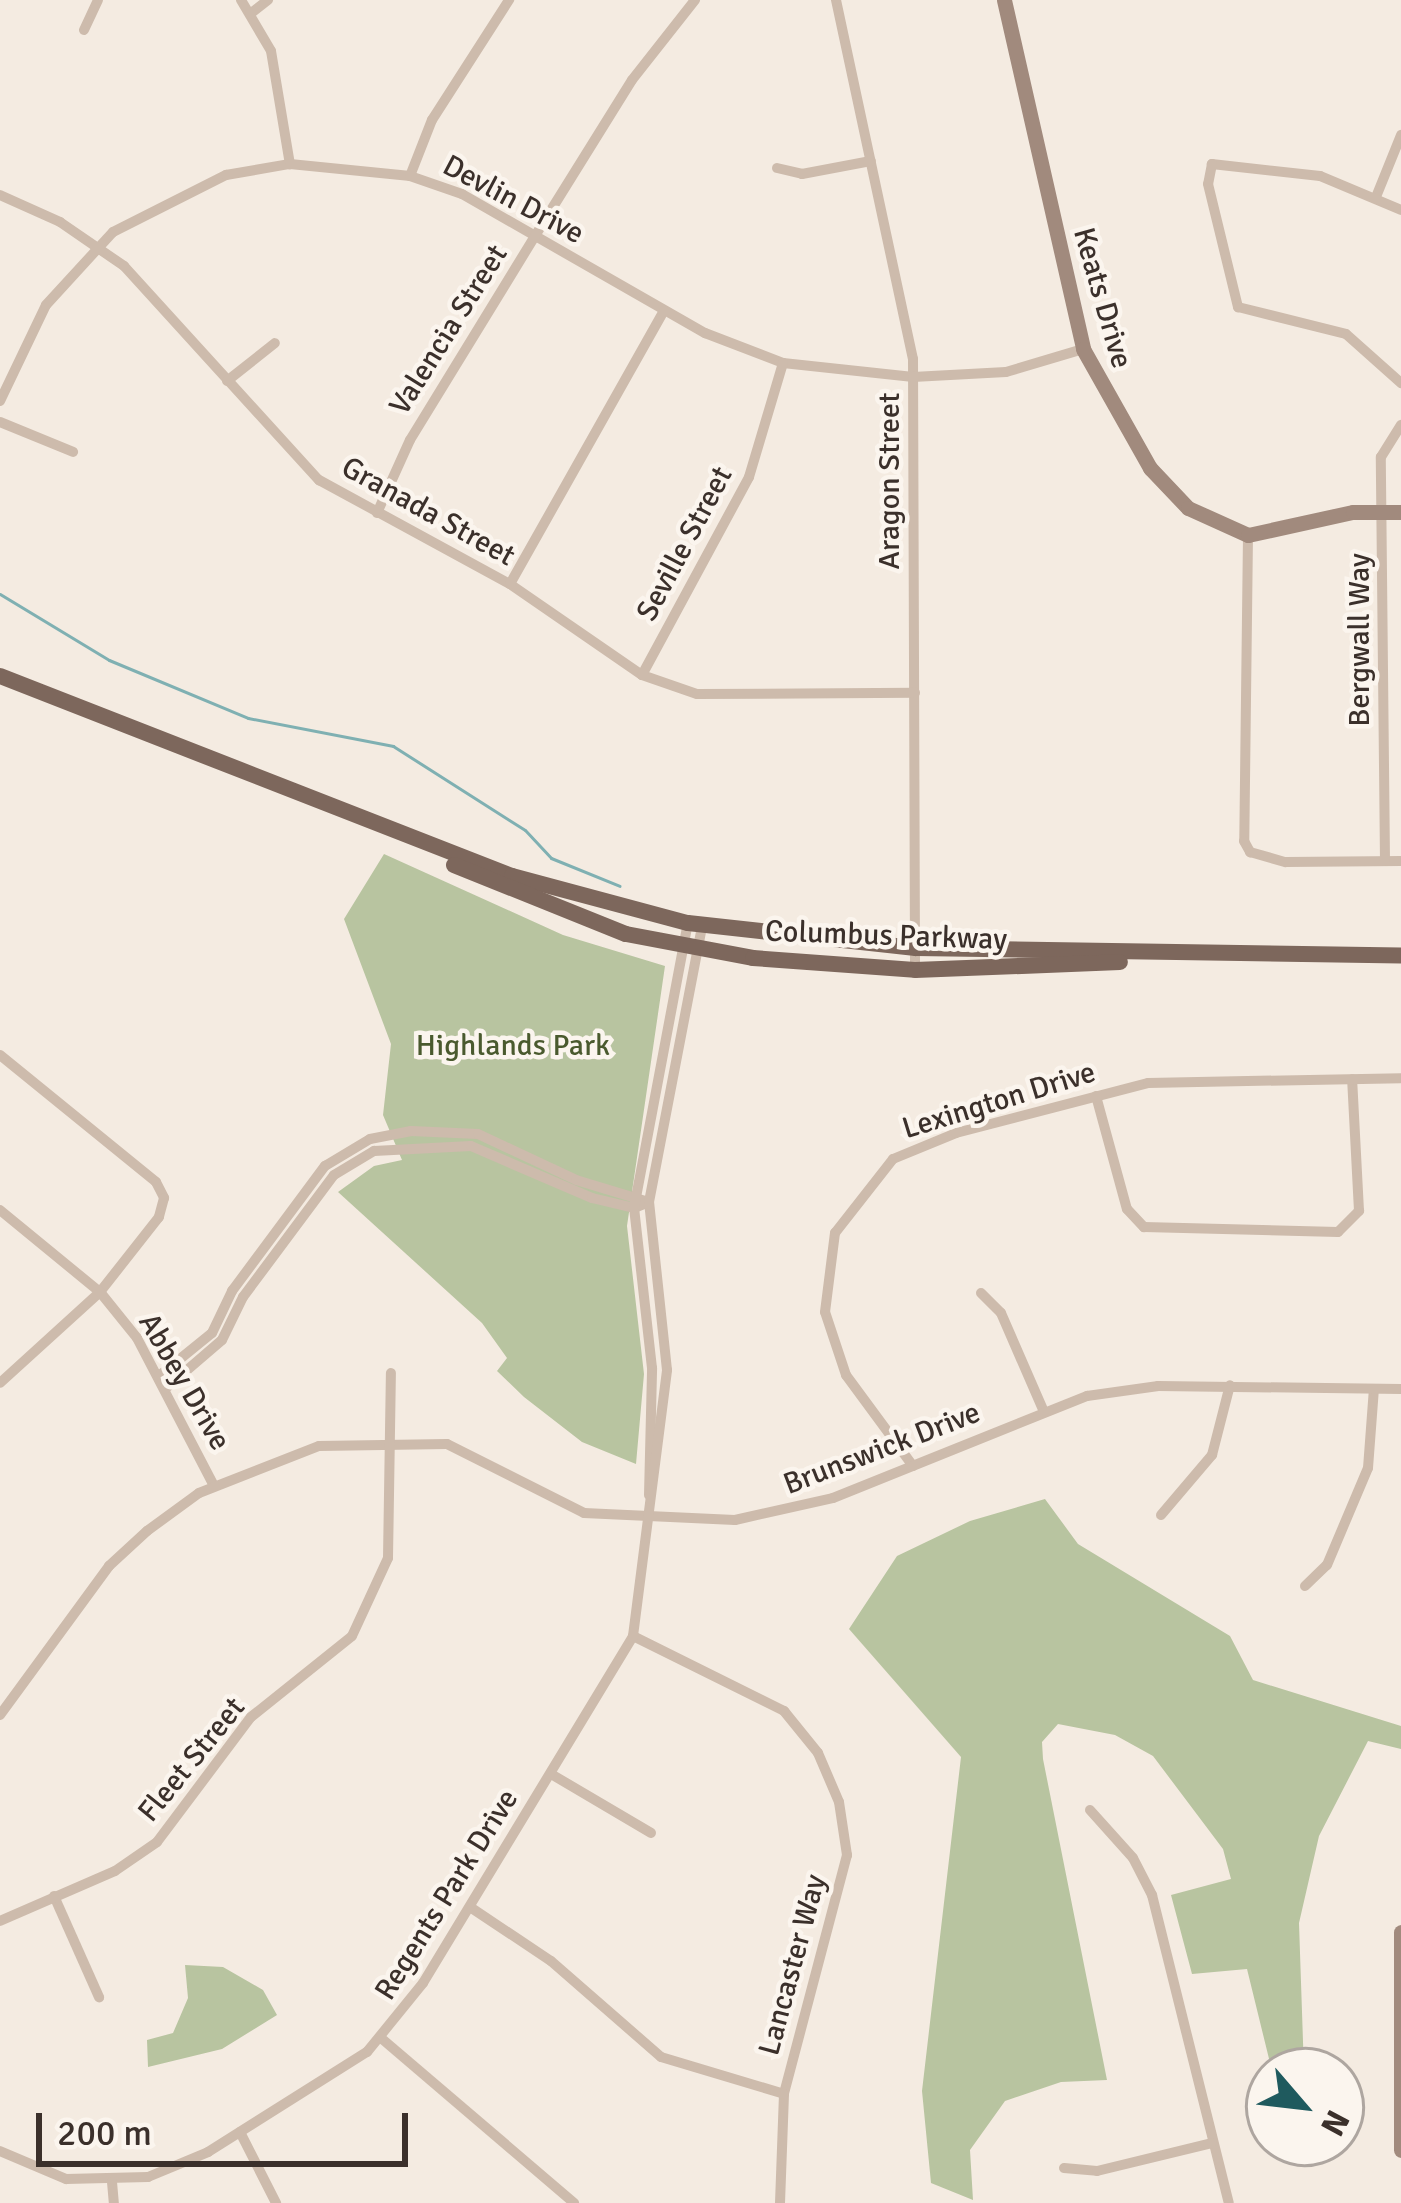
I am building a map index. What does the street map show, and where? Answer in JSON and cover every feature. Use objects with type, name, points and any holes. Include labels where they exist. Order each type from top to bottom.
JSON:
[{"type":"main road","name":"Columbus Parkway","points":[[0,676],[355,819],[512,876],[695,924],[916,948],[1152,957],[1401,956]]},
{"type":"main road","name":"Columbus Parkway","points":[[355,819],[556,911],[690,947],[915,970],[1152,957]]},
{"type":"street","points":[[84,30],[98,0]]},
{"type":"street","points":[[241,0],[271,51],[290,164]]},
{"type":"street","points":[[250,14],[268,0]]},
{"type":"street","points":[[410,176],[432,120],[509,0]]},
{"type":"street","name":"Valencia Street","points":[[377,513],[410,440],[632,80],[695,0]]},
{"type":"street","name":"Aragon Street","points":[[836,0],[910,325],[915,970]]},
{"type":"street","name":"Keats Drive","points":[[1004,0],[1083,349],[1121,428],[1166,489],[1208,521],[1248,535]]},
{"type":"street","points":[[1376,197],[1401,135]]},
{"type":"street","points":[[777,168],[802,174],[871,161]]},
{"type":"street","name":"Devlin Drive","points":[[0,401],[46,305],[99,245],[176,195],[290,164],[410,176],[535,237],[664,311],[783,363],[913,377],[1006,372],[1083,349]]},
{"type":"street","points":[[1401,210],[1320,176],[1212,164],[1208,184],[1238,307],[1346,334],[1401,383]]},
{"type":"street","name":"Granada Street","points":[[0,196],[99,245],[319,480],[510,584],[642,675],[697,694],[915,693]]},
{"type":"street","points":[[510,584],[664,311]]},
{"type":"street","points":[[226,381],[275,343]]},
{"type":"street","name":"Seville Street","points":[[642,675],[749,476],[783,363]]},
{"type":"street","points":[[0,422],[73,452]]},
{"type":"street","name":"Bergwall Way","points":[[1385,861],[1381,458],[1401,425]]},
{"type":"street","points":[[1401,512],[1382,511],[1248,535],[1241,830],[1250,852],[1286,862],[1401,861]]},
{"type":"street","name":"Regents Park Drive","points":[[650,1517],[652,1368],[634,1208],[695,924]]},
{"type":"street","name":"Regents Park Drive","points":[[0,2151],[66,2179],[112,2182],[178,2166],[240,2132],[381,2038],[470,1907],[633,1636],[667,1370],[649,1202],[690,947]]},
{"type":"street","points":[[0,1055],[156,1182],[164,1198],[159,1217],[100,1292],[2,1377]]},
{"type":"street","name":"Lexington Drive","points":[[913,1466],[831,1342],[825,1282],[835,1233],[877,1175],[916,1146],[1148,1083],[1401,1078]]},
{"type":"street","points":[[1096,1096],[1127,1209],[1144,1227],[1337,1232],[1359,1211],[1352,1079]]},
{"type":"street","points":[[159,1376],[212,1333],[232,1291],[325,1166],[370,1139],[411,1131],[478,1134],[576,1180],[637,1193],[649,1202]]},
{"type":"street","points":[[165,1389],[222,1340],[243,1297],[334,1175],[374,1151],[471,1146],[572,1191],[634,1208],[649,1202]]},
{"type":"street","name":"Abbey Drive","points":[[0,1210],[100,1292],[159,1376],[214,1486]]},
{"type":"street","points":[[981,1293],[1007,1325],[1044,1412]]},
{"type":"street","name":"Fleet Street","points":[[0,1921],[115,1871],[157,1842],[251,1717],[352,1636],[388,1558],[395,1439],[391,1373]]},
{"type":"street","points":[[1161,1515],[1212,1455],[1230,1385]]},
{"type":"street","name":"Brunswick Drive","points":[[0,1715],[110,1566],[214,1486],[319,1446],[395,1439],[472,1452],[584,1513],[766,1517],[913,1466],[1044,1412],[1134,1387],[1401,1389]]},
{"type":"street","points":[[1305,1586],[1327,1565],[1368,1468],[1374,1389]]},
{"type":"street","name":"Lancaster Way","points":[[633,1636],[784,1711],[818,1753],[839,1802],[847,1856],[784,2094],[780,2203]]},
{"type":"street","points":[[551,1774],[651,1833]]},
{"type":"street","points":[[1090,1810],[1133,1858],[1152,1895],[1229,2203]]},
{"type":"street","points":[[54,1896],[99,1997]]},
{"type":"street","points":[[470,1907],[550,1961],[661,2057],[784,2094]]},
{"type":"street","points":[[1401,1932],[1401,2150]]},
{"type":"street","points":[[381,2038],[574,2203]]},
{"type":"street","points":[[240,2132],[276,2203]]},
{"type":"street","points":[[1064,2168],[1097,2171],[1212,2143]]},
{"type":"street","points":[[112,2182],[114,2203]]},
{"type":"green space","name":"Highlands Park","points":[[384,854],[563,935],[665,966],[627,1226],[644,1374],[636,1464],[582,1442],[524,1397],[497,1371],[507,1358],[482,1323],[338,1192],[374,1166],[402,1160],[383,1115],[391,1044],[344,919]]},
{"type":"green space","points":[[1045,1499],[1078,1544],[1230,1636],[1253,1680],[1401,1726],[1401,1749],[1368,1741],[1319,1836],[1299,1923],[1303,2047],[1266,2047],[1247,1969],[1192,1974],[1171,1895],[1231,1879],[1223,1849],[1153,1756],[1115,1735],[1058,1724],[1042,1742],[1043,1759],[1107,2080],[1061,2082],[1005,2101],[970,2150],[973,2200],[931,2183],[922,2091],[961,1757],[849,1629],[897,1556],[970,1521]]},
{"type":"green space","points":[[185,1965],[223,1967],[263,1990],[277,2015],[222,2049],[148,2067],[147,2040],[173,2033],[188,1998]]},
{"type":"waterway","points":[[0,594],[109,660],[248,718],[393,746],[525,830],[551,858],[620,886]]}]
